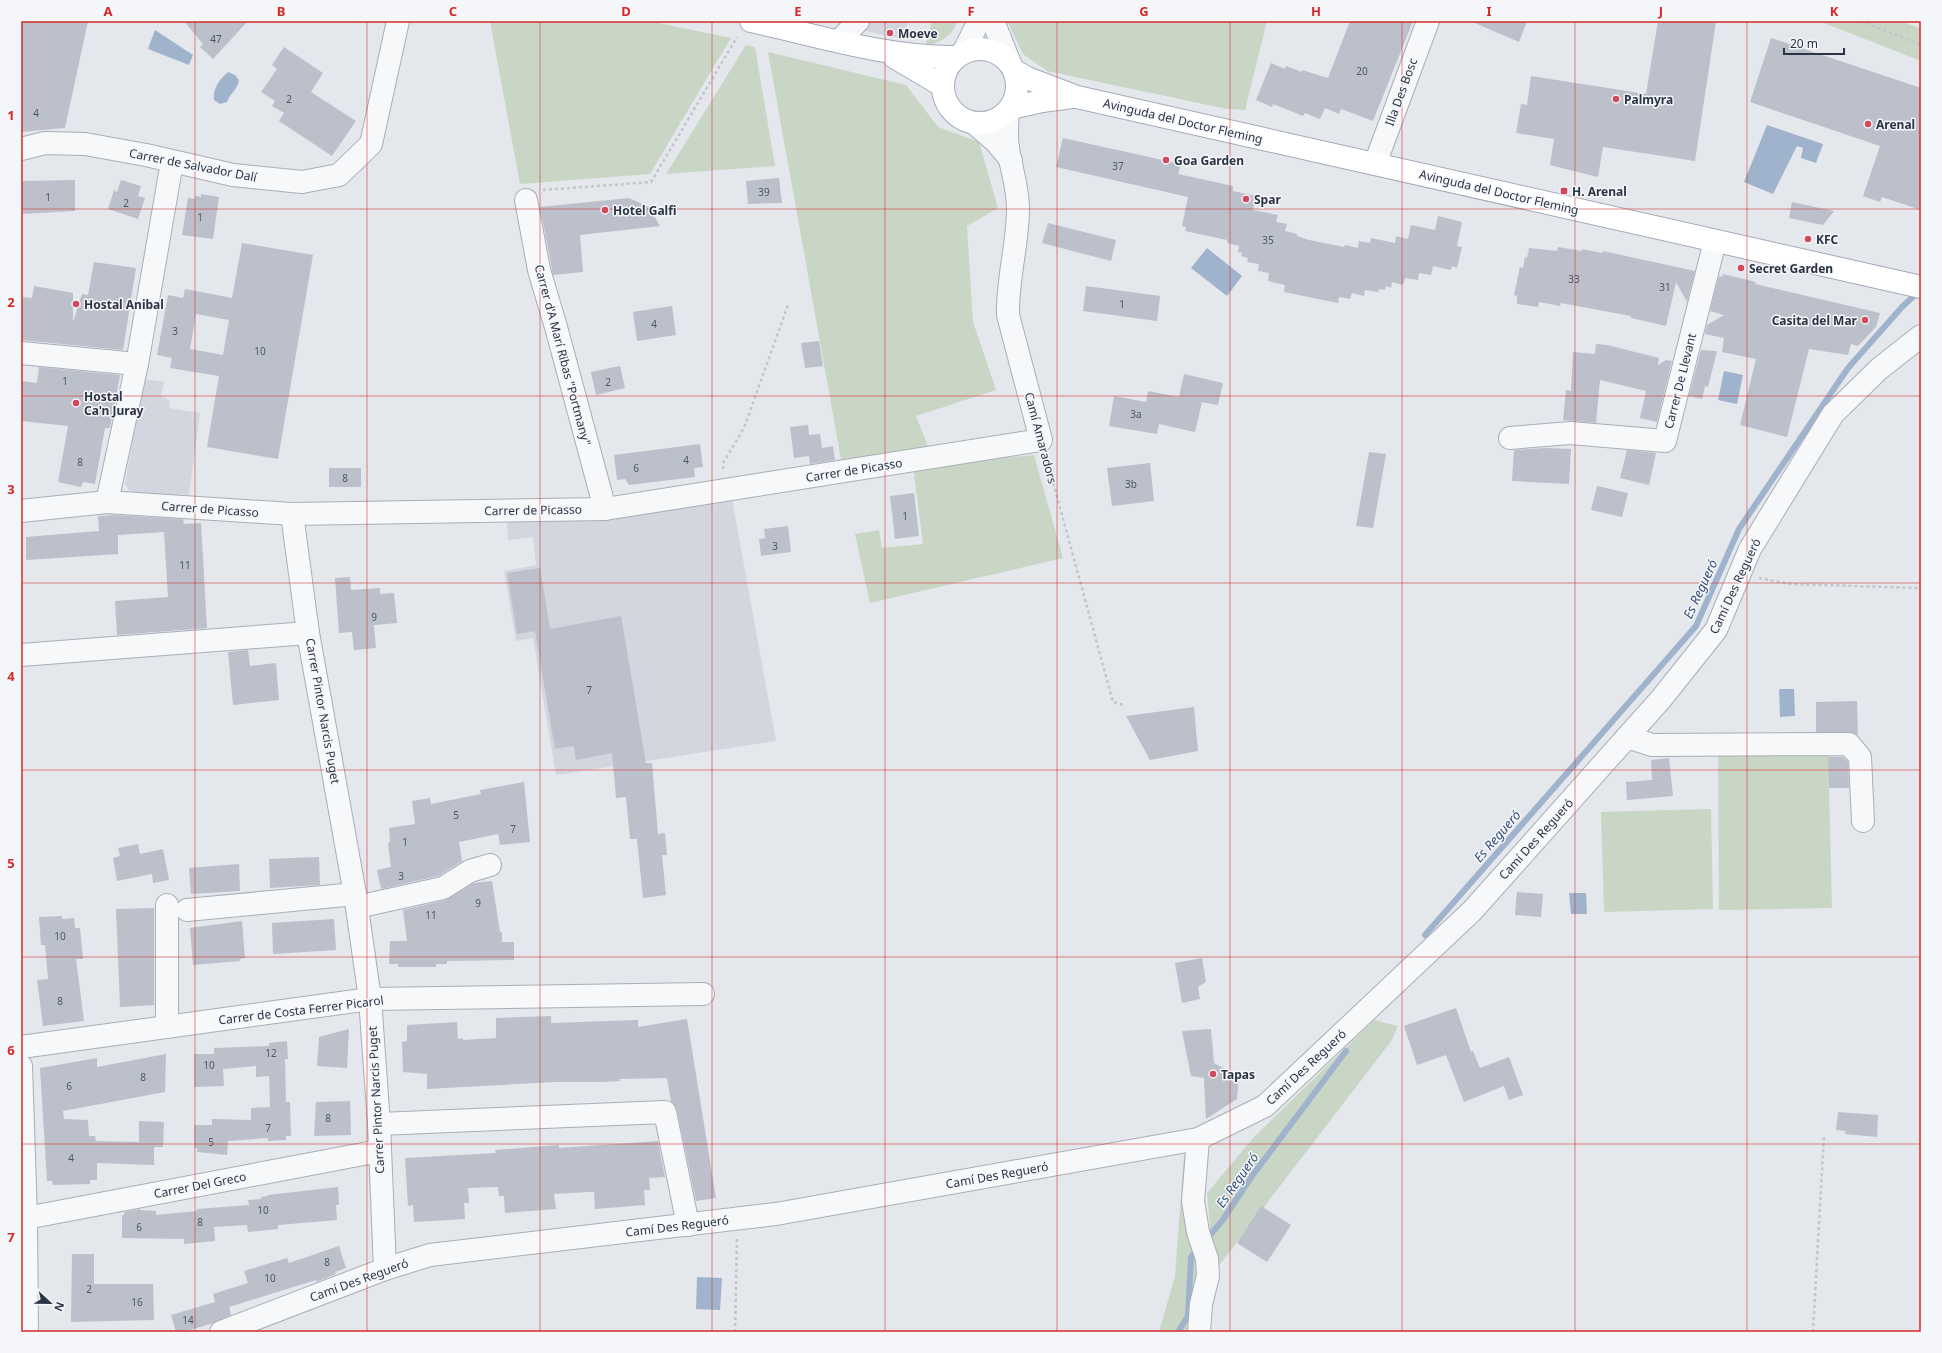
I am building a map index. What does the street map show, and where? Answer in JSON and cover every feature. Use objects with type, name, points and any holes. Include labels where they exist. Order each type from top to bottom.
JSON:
[{"type":"main road","name":"Avinguda del Doctor Fleming","points":[[749,24],[839,41],[882,51],[925,57],[960,55],[975,49],[988,49],[1000,54],[1012,67],[1027,78],[1077,97],[1915,286]]},
{"type":"main road","name":"Avinguda del Doctor Fleming","points":[[882,51],[943,86]]},
{"type":"main road","points":[[960,55],[947,70],[943,86],[944,97],[949,107],[956,115],[975,124]]},
{"type":"main road","points":[[1009,110],[1018,90],[1012,67]]},
{"type":"main road","name":"Avinguda del Doctor Fleming","points":[[975,124],[994,121],[1009,110],[1042,101],[1077,97]]},
{"type":"street","name":"Carrer de Salvador Dalí","points":[[21,149],[45,143],[85,144],[146,155],[233,175],[302,182],[339,175],[371,144],[398,21]]},
{"type":"street","points":[[839,41],[858,21]]},
{"type":"street","points":[[960,55],[979,21]]},
{"type":"street","points":[[993,21],[1012,67]]},
{"type":"street","name":"Illa Des Bosc","points":[[1375,164],[1428,21]]},
{"type":"street","name":"Camí Amaradors","points":[[1009,110],[1007,138],[1017,186],[1018,208],[1017,241],[1008,300],[1008,315],[1041,440]]},
{"type":"street","name":"Camí Amaradors","points":[[975,124],[996,142],[1011,160]]},
{"type":"street","points":[[107,502],[137,364],[172,162]]},
{"type":"street","name":"Carrer d'A Marí Ribas \"Portmany\"","points":[[526,200],[539,270],[556,327],[605,509]]},
{"type":"street","name":"Carrer De Llevant","points":[[1510,438],[1570,433],[1665,442],[1715,241]]},
{"type":"street","name":"Camí Des Regueró","points":[[220,1332],[385,1269],[430,1255],[776,1214],[1198,1139],[1266,1106],[1472,910],[1661,699],[1716,630],[1750,549],[1833,414],[1879,370],[1921,336]]},
{"type":"street","points":[[21,353],[137,364]]},
{"type":"street","name":"Carrer de Picasso","points":[[21,511],[107,502],[292,514],[605,509],[1041,440]]},
{"type":"street","name":"Carrer Pintor Narcis Puget","points":[[292,514],[308,633],[356,900],[370,999],[379,1124],[385,1269]]},
{"type":"street","points":[[21,655],[308,633]]},
{"type":"street","points":[[1627,737],[1652,745],[1849,744],[1860,757],[1863,821]]},
{"type":"street","points":[[167,1027],[177,908],[356,900],[443,888],[470,871],[490,865]]},
{"type":"street","name":"Carrer de Costa Ferrer Picarol","points":[[21,1047],[370,999],[703,994]]},
{"type":"street","points":[[21,1066],[27,1332]]},
{"type":"street","points":[[379,1124],[665,1112],[688,1225]]},
{"type":"street","points":[[1198,1139],[1194,1201],[1195,1218],[1207,1259],[1208,1276],[1201,1304],[1199,1332]]},
{"type":"street","name":"Carrer Del Greco","points":[[24,1219],[379,1151]]},
{"type":"path","points":[[1860,21],[1868,22],[1921,45]]},
{"type":"path","points":[[526,200],[531,191],[651,182],[749,24]]},
{"type":"path","points":[[722,490],[723,463],[744,428],[788,305]]},
{"type":"path","name":"Camí Amaradors","points":[[1041,440],[1114,702],[1124,705]]},
{"type":"path","points":[[1739,575],[1790,584],[1921,588]]},
{"type":"path","points":[[1813,1332],[1824,1135]]},
{"type":"path","points":[[735,1332],[737,1219]]},
{"type":"shaded area","name":"Moeve","points":[[845,21],[908,21],[904,39],[846,27]]},
{"type":"shaded area","points":[[143,379],[164,382],[161,396],[170,401],[169,408],[200,413],[189,495],[178,494],[178,499],[130,491],[125,484]]},
{"type":"shaded area","points":[[731,494],[776,741],[556,775],[533,638],[516,641],[504,571],[536,565],[533,537],[508,540],[507,523]]},
{"type":"green space","points":[[490,21],[649,21],[731,38],[650,174],[520,184]]},
{"type":"green space","points":[[932,21],[957,21],[955,27],[949,35],[936,43],[925,47]]},
{"type":"green space","points":[[1007,21],[1267,21],[1245,110],[1227,109],[1047,71],[1023,54]]},
{"type":"green space","points":[[1819,21],[1901,21],[1921,29],[1921,61]]},
{"type":"green space","points":[[746,45],[755,47],[775,166],[666,174]]},
{"type":"green space","points":[[768,52],[906,85],[938,127],[979,142],[998,208],[967,226],[973,322],[996,390],[916,416],[930,452],[841,459]]},
{"type":"green space","points":[[1034,455],[1063,558],[870,603],[855,534],[879,530],[882,548],[923,544],[913,466]]},
{"type":"green space","points":[[1828,750],[1832,908],[1719,910],[1718,753]]},
{"type":"green space","points":[[1711,809],[1713,909],[1604,912],[1601,812]]},
{"type":"green space","points":[[1374,1020],[1398,1026],[1392,1040],[1214,1272],[1207,1193],[1254,1137]]},
{"type":"green space","points":[[1187,1152],[1199,1255],[1193,1332],[1159,1332],[1175,1276],[1184,1155]]},
{"type":"water","points":[[155,30],[193,55],[189,65],[148,49]]},
{"type":"water","points":[[228,72],[235,75],[239,80],[237,87],[227,102],[220,104],[214,100],[215,88]]},
{"type":"water","points":[[1767,125],[1823,144],[1816,163],[1801,158],[1803,148],[1797,146],[1773,194],[1744,182]]},
{"type":"water","points":[[1207,248],[1242,276],[1227,296],[1191,268]]},
{"type":"water","points":[[1724,371],[1743,375],[1737,404],[1718,400]]},
{"type":"water","points":[[1779,689],[1794,689],[1795,716],[1780,717]]},
{"type":"water","points":[[1569,893],[1586,893],[1587,914],[1571,914]]},
{"type":"water","points":[[697,1277],[722,1278],[720,1310],[696,1309]]},
{"type":"building","points":[[21,21],[88,21],[65,128],[21,132]]},
{"type":"building","points":[[184,21],[248,21],[213,59],[200,47],[203,44]]},
{"type":"building","points":[[1350,21],[1413,21],[1373,121],[1341,109],[1339,114],[1325,108],[1320,119],[1305,113],[1303,116],[1273,104],[1272,107],[1256,100],[1271,63],[1285,69],[1286,66],[1302,72],[1302,70],[1328,78]]},
{"type":"building","points":[[1470,21],[1527,21],[1519,42]]},
{"type":"building","name":"Palmyra","points":[[1658,21],[1716,21],[1695,161],[1603,147],[1598,177],[1550,165],[1554,139],[1516,133],[1521,104],[1527,105],[1531,76],[1646,94]]},
{"type":"building","name":"Arenal","points":[[1771,38],[1921,88],[1921,210],[1882,197],[1880,202],[1863,196],[1880,146],[1750,102]]},
{"type":"building","points":[[284,47],[323,73],[311,92],[356,121],[332,156],[279,121],[284,113],[272,106],[275,101],[261,92],[277,69],[272,65]]},
{"type":"building","points":[[1063,138],[1181,164],[1178,174],[1233,186],[1233,191],[1256,196],[1253,210],[1278,215],[1276,222],[1287,224],[1285,231],[1297,234],[1297,236],[1309,240],[1344,247],[1345,245],[1358,248],[1359,241],[1370,243],[1371,238],[1395,243],[1396,236],[1408,239],[1411,225],[1435,230],[1438,216],[1462,222],[1457,246],[1462,247],[1457,268],[1452,266],[1451,270],[1433,266],[1431,275],[1419,273],[1418,280],[1405,278],[1403,285],[1392,282],[1391,288],[1386,286],[1385,290],[1379,289],[1378,292],[1365,290],[1364,296],[1352,293],[1350,299],[1339,297],[1338,303],[1284,292],[1285,285],[1268,281],[1269,273],[1258,271],[1259,264],[1247,262],[1248,258],[1241,256],[1242,253],[1238,252],[1239,246],[1227,243],[1227,240],[1185,231],[1186,227],[1182,226],[1188,197],[1056,167]]},
{"type":"building","points":[[779,178],[782,203],[748,204],[746,181]]},
{"type":"building","points":[[75,180],[75,211],[21,214],[21,181]]},
{"type":"building","points":[[121,180],[141,186],[138,196],[145,198],[138,219],[108,209],[114,190],[117,192]]},
{"type":"building","points":[[201,194],[219,197],[213,239],[182,235],[188,198],[195,199],[195,196],[201,197]]},
{"type":"building","points":[[629,198],[649,207],[660,226],[580,235],[583,272],[553,275],[540,207]]},
{"type":"building","points":[[1792,202],[1834,211],[1823,225],[1789,218]]},
{"type":"building","points":[[1048,223],[1116,240],[1111,261],[1042,243]]},
{"type":"building","points":[[242,243],[313,255],[278,459],[207,447],[219,376],[170,368],[172,358],[157,355],[168,295],[183,298],[185,289],[232,298]],"holes":[[[196,314],[229,320],[223,355],[190,349]]]},
{"type":"building","points":[[1558,247],[1582,251],[1582,249],[1602,253],[1603,251],[1695,271],[1687,302],[1676,282],[1666,326],[1631,318],[1631,316],[1561,303],[1560,306],[1539,302],[1538,307],[1517,304],[1517,296],[1514,295],[1520,267],[1523,268],[1525,257],[1527,258],[1529,248],[1557,251]]},
{"type":"building","name":"Hostal Anibal","points":[[94,262],[136,268],[123,350],[21,340],[21,309],[23,297],[32,298],[34,286],[73,293],[73,322],[82,294],[88,295]]},
{"type":"building","points":[[1723,274],[1756,282],[1755,284],[1880,313],[1876,327],[1858,346],[1851,344],[1848,355],[1809,349],[1787,437],[1740,425],[1756,359],[1722,352],[1724,338],[1705,334],[1707,325],[1724,315],[1710,311],[1719,276],[1722,277]]},
{"type":"building","points":[[1086,286],[1160,296],[1157,321],[1083,311]]},
{"type":"building","points":[[672,306],[676,335],[637,341],[633,312]]},
{"type":"building","points":[[819,341],[823,366],[805,368],[801,343]]},
{"type":"building","points":[[1596,344],[1607,345],[1659,358],[1658,365],[1666,360],[1672,361],[1657,422],[1640,418],[1646,391],[1600,380],[1596,423],[1563,420],[1566,390],[1571,391],[1573,352],[1595,354]]},
{"type":"building","points":[[1701,350],[1717,351],[1708,387],[1705,386],[1702,399],[1689,396]]},
{"type":"building","points":[[620,366],[625,388],[596,395],[591,372]]},
{"type":"building","points":[[39,367],[120,376],[110,428],[105,428],[95,484],[83,482],[81,487],[58,482],[68,426],[21,421],[21,381],[37,383]]},
{"type":"building","points":[[1184,374],[1223,383],[1218,405],[1202,402],[1195,432],[1159,424],[1157,434],[1109,426],[1114,396],[1146,402],[1148,391],[1179,397]]},
{"type":"building","points":[[808,425],[809,435],[820,434],[822,448],[833,446],[835,460],[810,464],[809,456],[794,458],[790,427]]},
{"type":"building","points":[[700,444],[703,467],[694,468],[695,477],[629,485],[625,479],[617,480],[614,455]]},
{"type":"building","points":[[1545,448],[1571,449],[1569,484],[1512,481],[1514,450]]},
{"type":"building","points":[[1627,450],[1656,453],[1649,485],[1620,478]]},
{"type":"building","points":[[1369,452],[1386,454],[1373,528],[1356,526]]},
{"type":"building","points":[[1150,463],[1154,501],[1112,506],[1107,468]]},
{"type":"building","points":[[329,468],[361,468],[361,487],[329,487]]},
{"type":"building","points":[[1597,486],[1628,493],[1622,517],[1591,510]]},
{"type":"building","points":[[914,493],[919,536],[895,539],[890,496]]},
{"type":"building","points":[[114,515],[183,519],[184,524],[201,523],[207,628],[117,635],[115,601],[168,597],[164,532],[118,535],[118,554],[26,560],[26,537],[99,531],[98,516]]},
{"type":"building","points":[[788,526],[791,552],[761,556],[759,539],[765,538],[764,529]]},
{"type":"building","points":[[540,568],[550,629],[621,616],[646,763],[652,763],[658,834],[665,833],[667,855],[662,855],[666,895],[643,898],[637,839],[630,839],[626,797],[616,798],[612,753],[576,760],[574,746],[555,749],[535,631],[517,634],[507,573]]},
{"type":"building","points":[[350,577],[351,590],[380,588],[380,594],[394,593],[397,623],[374,625],[376,648],[354,650],[352,632],[339,633],[335,578]]},
{"type":"building","points":[[248,650],[250,666],[276,663],[279,700],[233,705],[228,652]]},
{"type":"building","points":[[1857,701],[1858,735],[1849,732],[1816,732],[1816,702]]},
{"type":"building","points":[[1194,707],[1198,751],[1150,760],[1126,716]]},
{"type":"building","points":[[1828,757],[1843,757],[1848,762],[1849,788],[1829,788]]},
{"type":"building","points":[[1669,758],[1673,796],[1627,800],[1626,782],[1652,780],[1651,760]]},
{"type":"building","points":[[524,782],[530,842],[500,845],[498,834],[459,842],[462,861],[438,876],[381,889],[377,870],[391,867],[388,844],[390,841],[389,828],[415,824],[412,801],[430,798],[431,804],[481,794],[480,790]]},
{"type":"building","points":[[138,844],[140,854],[163,849],[169,880],[153,883],[152,874],[117,881],[113,858],[120,856],[118,848]]},
{"type":"building","points":[[319,857],[320,885],[270,888],[269,859]]},
{"type":"building","points":[[239,864],[240,891],[191,894],[189,868]]},
{"type":"building","points":[[492,881],[500,932],[502,932],[502,942],[514,942],[514,960],[447,961],[447,964],[436,964],[436,967],[398,967],[398,964],[389,964],[390,941],[407,941],[403,910],[446,900],[474,883]]},
{"type":"building","points":[[1517,892],[1543,894],[1541,917],[1515,915]]},
{"type":"building","points":[[154,908],[154,1005],[120,1007],[116,909]]},
{"type":"building","points":[[62,916],[62,919],[74,918],[75,928],[80,928],[83,959],[76,959],[84,1021],[43,1026],[37,980],[48,979],[45,945],[41,945],[39,917]]},
{"type":"building","points":[[334,919],[336,950],[273,954],[272,923]]},
{"type":"building","points":[[242,921],[245,958],[240,959],[240,961],[193,965],[190,928]]},
{"type":"building","points":[[1202,958],[1206,982],[1198,987],[1200,999],[1182,1003],[1175,963]]},
{"type":"building","points":[[1456,1008],[1471,1052],[1473,1051],[1480,1068],[1509,1057],[1523,1095],[1509,1100],[1504,1086],[1464,1102],[1446,1055],[1417,1065],[1404,1026]]},
{"type":"building","points":[[551,1016],[551,1023],[638,1020],[638,1027],[687,1019],[716,1198],[696,1201],[677,1110],[671,1101],[667,1078],[427,1089],[427,1074],[403,1072],[402,1042],[407,1041],[407,1025],[457,1022],[458,1039],[496,1038],[496,1018]]},
{"type":"building","points":[[349,1029],[347,1068],[317,1066],[319,1037]]},
{"type":"building","name":"Tapas","points":[[1211,1029],[1214,1063],[1239,1076],[1237,1099],[1206,1119],[1204,1078],[1191,1076],[1182,1031]]},
{"type":"building","points":[[287,1041],[288,1059],[285,1059],[286,1102],[290,1102],[291,1136],[286,1136],[286,1140],[268,1141],[268,1138],[228,1141],[227,1155],[197,1152],[197,1148],[194,1148],[194,1125],[212,1125],[212,1119],[251,1120],[251,1108],[270,1107],[269,1076],[256,1077],[256,1066],[223,1069],[224,1086],[194,1087],[194,1054],[214,1054],[214,1048],[269,1046],[269,1043]]},
{"type":"building","points":[[166,1054],[165,1092],[63,1111],[64,1119],[88,1120],[89,1136],[95,1136],[96,1141],[139,1142],[139,1121],[164,1122],[163,1147],[154,1147],[154,1165],[97,1163],[97,1180],[90,1180],[90,1184],[53,1185],[52,1181],[47,1181],[40,1068],[97,1058],[97,1067]]},
{"type":"building","points":[[350,1101],[351,1135],[314,1136],[316,1102]]},
{"type":"building","points":[[1838,1112],[1878,1115],[1877,1137],[1845,1134],[1846,1131],[1836,1130]]},
{"type":"building","points":[[658,1141],[665,1177],[649,1178],[650,1190],[644,1190],[645,1205],[595,1209],[594,1192],[588,1192],[554,1194],[556,1209],[505,1213],[504,1196],[499,1196],[498,1187],[468,1188],[469,1203],[464,1203],[465,1219],[414,1222],[413,1205],[408,1206],[405,1158],[496,1153],[495,1150],[559,1145],[559,1148]]},
{"type":"building","points":[[338,1187],[339,1205],[336,1205],[337,1220],[278,1225],[278,1229],[248,1232],[247,1225],[214,1227],[215,1241],[184,1244],[184,1239],[122,1238],[122,1215],[124,1215],[124,1212],[140,1209],[156,1211],[156,1215],[197,1211],[197,1209],[249,1205],[248,1200],[261,1199],[261,1197],[268,1195]]},
{"type":"building","points":[[1261,1206],[1291,1225],[1267,1262],[1237,1243]]},
{"type":"building","points":[[339,1246],[346,1268],[335,1272],[336,1274],[316,1282],[316,1280],[229,1307],[231,1315],[213,1323],[184,1332],[176,1332],[171,1315],[215,1302],[213,1294],[248,1283],[244,1271],[287,1258],[289,1263]]},
{"type":"building","points":[[72,1254],[94,1254],[94,1284],[153,1284],[154,1320],[71,1322]]},
{"type":"waterway","name":"Es Regueró","points":[[1425,935],[1696,626],[1739,529],[1848,368],[1902,307],[1918,292]]},
{"type":"waterway","name":"Es Regueró","points":[[1205,1241],[1222,1221],[1252,1176],[1346,1051]]},
{"type":"waterway","name":"Es Regueró","points":[[1178,1332],[1188,1316],[1191,1257],[1199,1247]]},
{"type":"place","name":"Moeve","points":[[890,33]]},
{"type":"place","name":"Palmyra","points":[[1616,99]]},
{"type":"place","name":"Arenal","points":[[1868,124]]},
{"type":"place","name":"Goa Garden","points":[[1166,160]]},
{"type":"place","name":"H. Arenal","points":[[1564,191]]},
{"type":"place","name":"Spar","points":[[1246,199]]},
{"type":"place","name":"Hotel Galfi","points":[[605,210]]},
{"type":"place","name":"KFC","points":[[1808,239]]},
{"type":"place","name":"Secret Garden","points":[[1741,268]]},
{"type":"place","name":"Hostal Anibal","points":[[76,304]]},
{"type":"place","name":"Casita del Mar","points":[[1865,320]]},
{"type":"place","name":"Hostal Ca'n Juray","points":[[76,403]]},
{"type":"place","name":"Tapas","points":[[1213,1074]]}]
